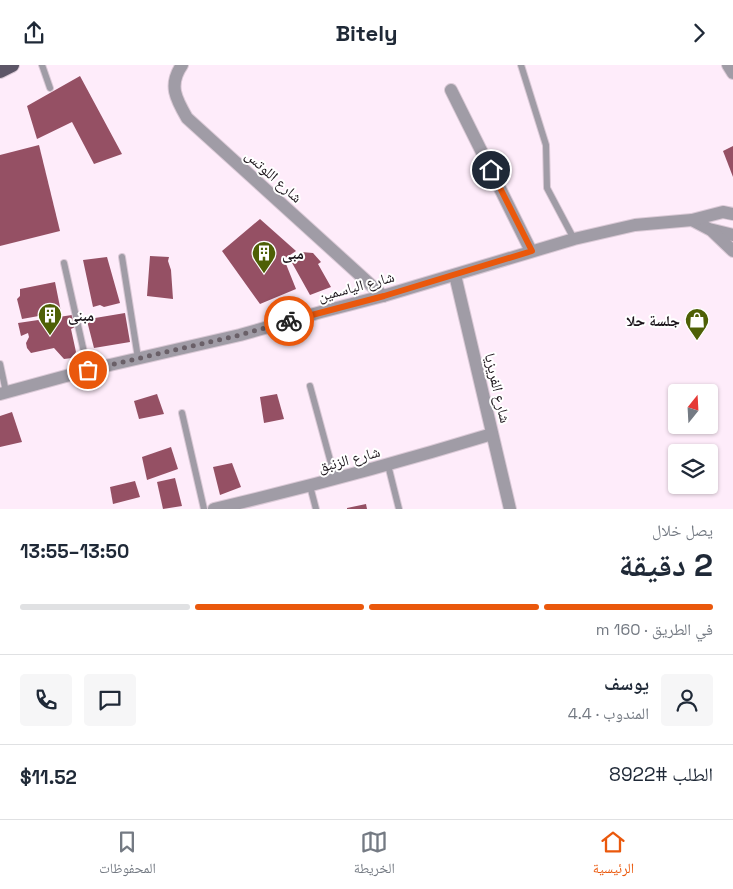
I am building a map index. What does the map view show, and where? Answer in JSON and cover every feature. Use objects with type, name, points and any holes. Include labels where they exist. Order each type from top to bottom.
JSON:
[{"type":"main road","points":[[0,71],[12,65]]},
{"type":"street","name":"شارع اللوتس","points":[[182,65],[175,77],[174,88],[176,100],[187,118],[384,296]]},
{"type":"street","points":[[728,65],[733,73]]},
{"type":"street","points":[[451,90],[532,251]]},
{"type":"street","name":"شارع الياسمين","points":[[3,393],[88,370],[240,335],[384,296],[574,239],[635,225],[692,221],[730,212]]},
{"type":"street","points":[[692,221],[709,229],[733,235]]},
{"type":"street","points":[[709,229],[733,251]]},
{"type":"street","name":"شارع الفريزيا","points":[[454,275],[510,509]]},
{"type":"street","name":"شارع الزنبق","points":[[214,509],[237,506],[388,465],[492,434]]},
{"type":"lane","points":[[42,65],[50,88]]},
{"type":"lane","points":[[521,65],[546,145],[547,188],[574,239]]},
{"type":"lane","points":[[122,257],[138,358]]},
{"type":"lane","points":[[64,263],[88,370]]},
{"type":"lane","points":[[0,364],[3,393]]},
{"type":"lane","points":[[310,386],[335,478]]},
{"type":"lane","points":[[182,413],[204,509]]},
{"type":"lane","points":[[388,465],[399,509]]},
{"type":"lane","points":[[310,486],[316,509]]},
{"type":"building","points":[[80,76],[122,154],[94,164],[72,122],[37,139],[27,106]]},
{"type":"building","points":[[39,145],[60,231],[0,246],[0,155]]},
{"type":"building","points":[[733,146],[733,177],[723,151]]},
{"type":"building","name":"مبى","points":[[260,219],[296,251],[284,259],[296,289],[260,304],[222,251]]},
{"type":"building","points":[[301,252],[313,253],[321,262],[318,264],[331,287],[310,295],[291,261]]},
{"type":"building","points":[[150,256],[169,257],[173,299],[147,296]]},
{"type":"building","name":"مبنى","points":[[107,257],[120,303],[104,307],[100,305],[93,307],[83,260]]},
{"type":"building","name":"مبنى","points":[[55,282],[61,312],[22,319],[17,299],[20,296],[20,289]]},
{"type":"building","name":"مبنى","points":[[125,313],[130,342],[94,348],[86,317],[91,314],[95,318]]},
{"type":"building","name":"مبنى","points":[[72,315],[77,326],[71,329],[76,352],[72,358],[64,359],[54,348],[31,353],[26,343],[29,337],[28,333],[21,336],[18,323]]},
{"type":"building","points":[[157,394],[164,414],[139,419],[134,401]]},
{"type":"building","points":[[277,394],[284,419],[264,423],[260,397]]},
{"type":"building","points":[[12,412],[22,442],[0,447],[0,416]]},
{"type":"building","points":[[171,447],[178,469],[147,480],[142,457]]},
{"type":"building","points":[[232,463],[241,487],[220,495],[213,467]]},
{"type":"building","points":[[175,478],[182,506],[163,509],[157,482]]},
{"type":"building","points":[[135,481],[140,497],[113,504],[110,487]]},
{"type":"building","points":[[366,504],[367,509],[347,509],[347,508]]},
{"type":"way so far","points":[[88,370],[240,335],[289,321]]},
{"type":"place","name":"مبى","points":[[264,274]]},
{"type":"place","name":"مبنى","points":[[50,336]]},
{"type":"place","name":"جلسة حلا","points":[[697,341]]},
{"type":"route","points":[[289,321],[384,296],[532,251],[491,170]]}]
